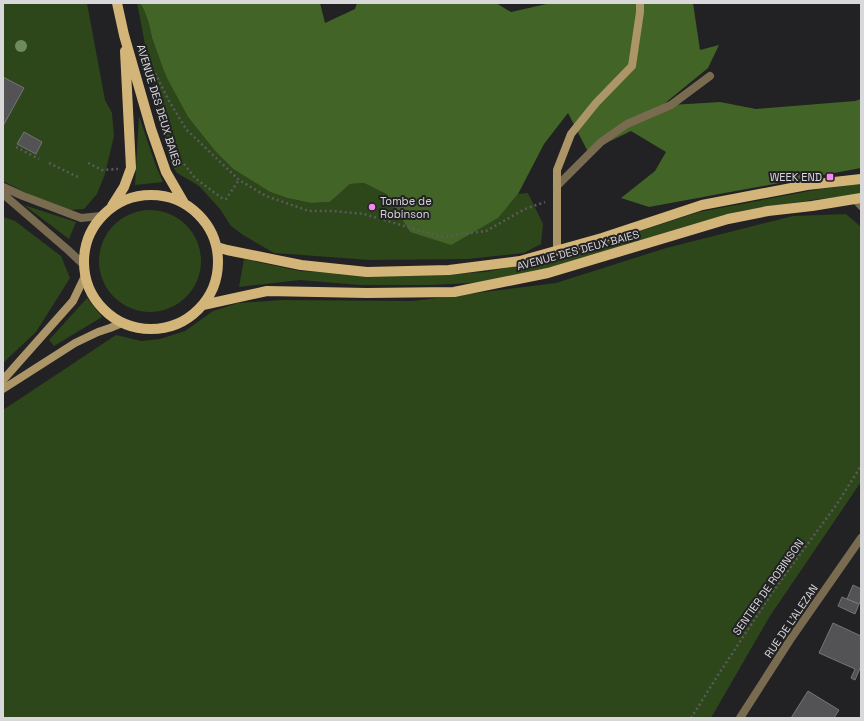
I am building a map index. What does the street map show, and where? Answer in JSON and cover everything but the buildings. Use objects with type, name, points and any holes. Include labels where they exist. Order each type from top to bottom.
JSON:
[{"type":"main road","name":"AVENUE DES DEUX BAIES","points":[[117,3],[124,35],[151,129],[166,172],[184,204]]},
{"type":"main road","name":"AVENUE DES DEUX BAIES","points":[[112,206],[124,187],[131,168],[124,35]]},
{"type":"main road","name":"AVENUE DES DEUX BAIES","points":[[217,247],[301,265],[367,272],[449,270],[520,261],[602,238],[702,205],[807,185],[861,179]]},
{"type":"main road","points":[[148,195],[166,197],[184,204],[199,215],[210,230],[217,247],[218,268],[214,287],[203,305],[186,320],[166,328],[143,329],[122,323],[105,312],[92,296],[85,276],[83,255],[89,234],[101,216],[112,206],[129,198],[148,195]]},
{"type":"main road","name":"AVENUE DES DEUX BAIES","points":[[203,305],[267,291],[367,293],[454,292],[548,273],[728,219],[768,211],[859,201]]},
{"type":"street","points":[[557,251],[557,170],[571,134],[596,103],[632,66],[640,3]]},
{"type":"street","points":[[557,186],[601,142],[627,124],[671,105],[710,76]]},
{"type":"street","points":[[3,187],[81,218],[101,216]]},
{"type":"street","points":[[3,194],[84,265]]},
{"type":"street","points":[[3,380],[73,301],[85,276]]},
{"type":"street","points":[[3,389],[75,343],[122,323]]},
{"type":"street","name":"RUE DE L'ALEZAN","points":[[740,718],[790,640],[861,538]]},
{"type":"path","points":[[144,54],[186,129],[239,180],[266,196],[309,211],[333,211],[364,214],[441,237],[486,231],[525,209],[557,199]]},
{"type":"path","points":[[16,147],[39,159]]},
{"type":"path","points":[[48,163],[80,178]]},
{"type":"path","points":[[88,163],[102,170],[122,169]]},
{"type":"path","points":[[184,164],[195,178],[223,199],[226,199],[239,180]]},
{"type":"path","name":"SENTIER DE ROBINSON","points":[[691,718],[774,590],[836,504],[861,466]]},
{"type":"green space","points":[[3,3],[87,3],[105,100],[112,113],[114,136],[105,174],[97,194],[84,209],[70,210],[50,205],[3,181]]},
{"type":"green space","points":[[137,3],[140,3],[144,10],[162,66],[188,117],[215,151],[233,169],[270,192],[287,198],[311,203],[330,202],[350,184],[364,183],[386,194],[410,232],[509,205],[518,194],[528,193],[543,224],[541,244],[524,253],[468,259],[370,260],[274,253],[243,235],[231,226],[220,209],[199,186],[177,173],[170,162],[160,122]]},
{"type":"green space","points":[[140,3],[320,3],[325,23],[355,9],[357,3],[496,3],[511,12],[551,3],[693,3],[700,50],[719,45],[708,68],[659,108],[671,105],[720,102],[756,109],[855,101],[861,99],[861,168],[649,207],[621,198],[655,171],[666,152],[631,131],[588,152],[568,113],[544,144],[518,194],[498,218],[451,245],[410,232],[386,194],[364,183],[350,184],[330,202],[311,203],[287,198],[270,192],[233,169],[215,151],[188,117],[167,78],[152,38],[144,10]]},
{"type":"green space","points":[[139,116],[156,166],[163,182],[135,185]]},
{"type":"green space","points":[[861,184],[861,195],[819,199],[741,211],[681,228],[548,270],[489,282],[432,285],[360,285],[300,280],[239,287],[244,259],[300,271],[374,275],[427,275],[485,272],[536,262],[581,250],[699,212],[820,189]]},
{"type":"green space","points":[[24,205],[76,222],[69,239]]},
{"type":"green space","points":[[150,210],[170,214],[186,225],[197,241],[201,261],[197,281],[186,297],[170,308],[150,312],[130,308],[114,297],[103,281],[99,261],[103,241],[114,225],[130,214]]},
{"type":"green space","points":[[846,214],[861,227],[861,482],[770,616],[711,718],[3,718],[3,410],[116,335],[141,341],[160,339],[185,331],[213,311],[238,303],[282,300],[413,301],[556,283],[666,248],[793,216]]},
{"type":"green space","points":[[3,217],[15,221],[61,256],[70,278],[36,332],[3,363]]},
{"type":"green space","points":[[87,298],[102,317],[54,346],[49,340]]},
{"type":"place","name":"WEEK END","points":[[830,177]]},
{"type":"place","name":"Tombe de Robinson","points":[[372,207]]}]
